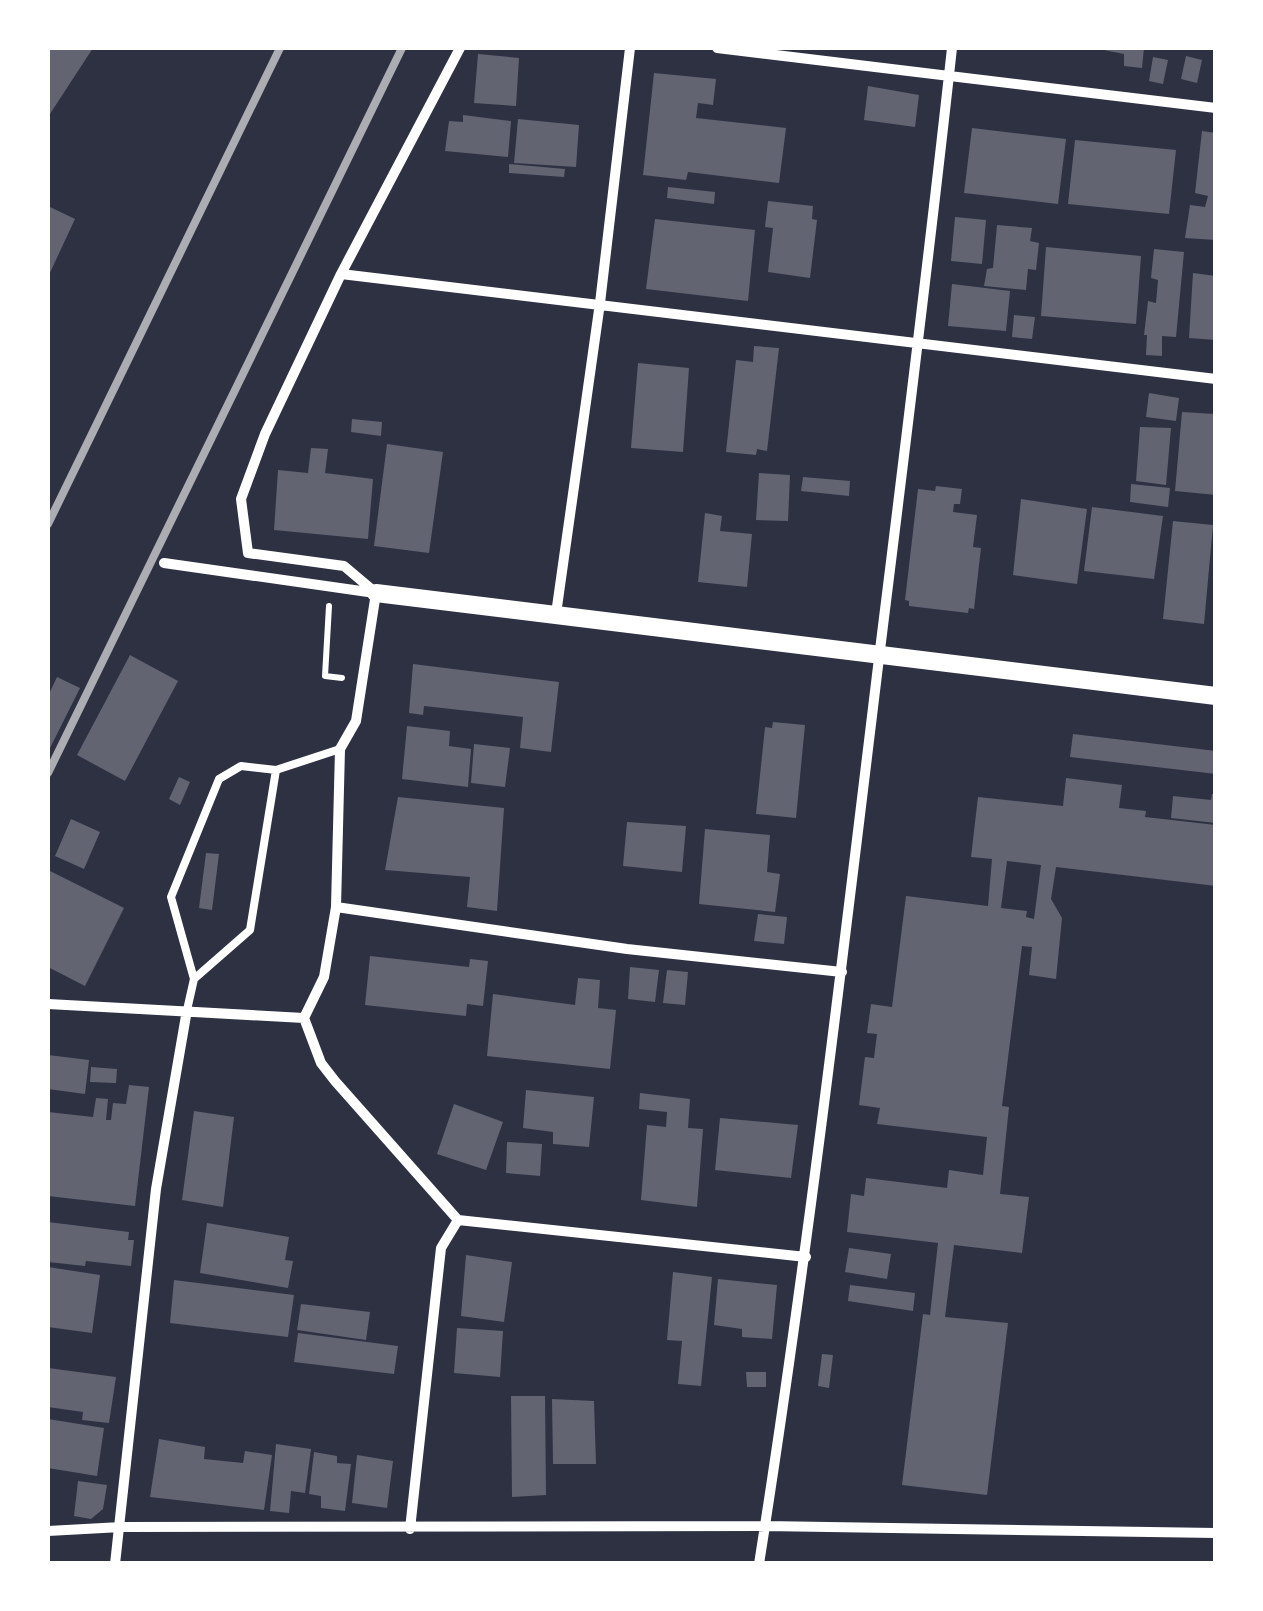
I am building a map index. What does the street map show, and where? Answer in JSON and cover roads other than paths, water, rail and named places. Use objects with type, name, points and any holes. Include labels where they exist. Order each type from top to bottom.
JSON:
[{"type":"street","points":[[376,593],[344,566],[248,554],[241,499],[265,434],[341,274],[460,48]]},
{"type":"street","points":[[556,614],[600,303],[630,48]]},
{"type":"street","points":[[717,48],[1216,108]]},
{"type":"street","points":[[760,1564],[806,1257],[920,344],[952,48]]},
{"type":"street","points":[[341,274],[1216,379]]},
{"type":"street","points":[[164,563],[376,593],[1216,696]]},
{"type":"street","points":[[376,593],[356,721],[340,749],[336,908],[324,977],[304,1018],[321,1062],[458,1220],[806,1257]]},
{"type":"street","points":[[336,908],[627,949],[842,972]]},
{"type":"street","points":[[48,1004],[304,1018]]},
{"type":"street","points":[[115,1564],[156,1190],[187,1010]]},
{"type":"street","points":[[410,1528],[441,1248],[458,1220]]},
{"type":"street","points":[[48,1530],[766,1526],[1216,1534]]},
{"type":"lane","points":[[187,1010],[194,980],[171,897],[219,780],[242,766],[276,770],[340,749]]},
{"type":"lane","points":[[194,980],[250,930],[276,770]]},
{"type":"railway","points":[[48,524],[280,48]]},
{"type":"railway","points":[[48,773],[402,48]]}]
